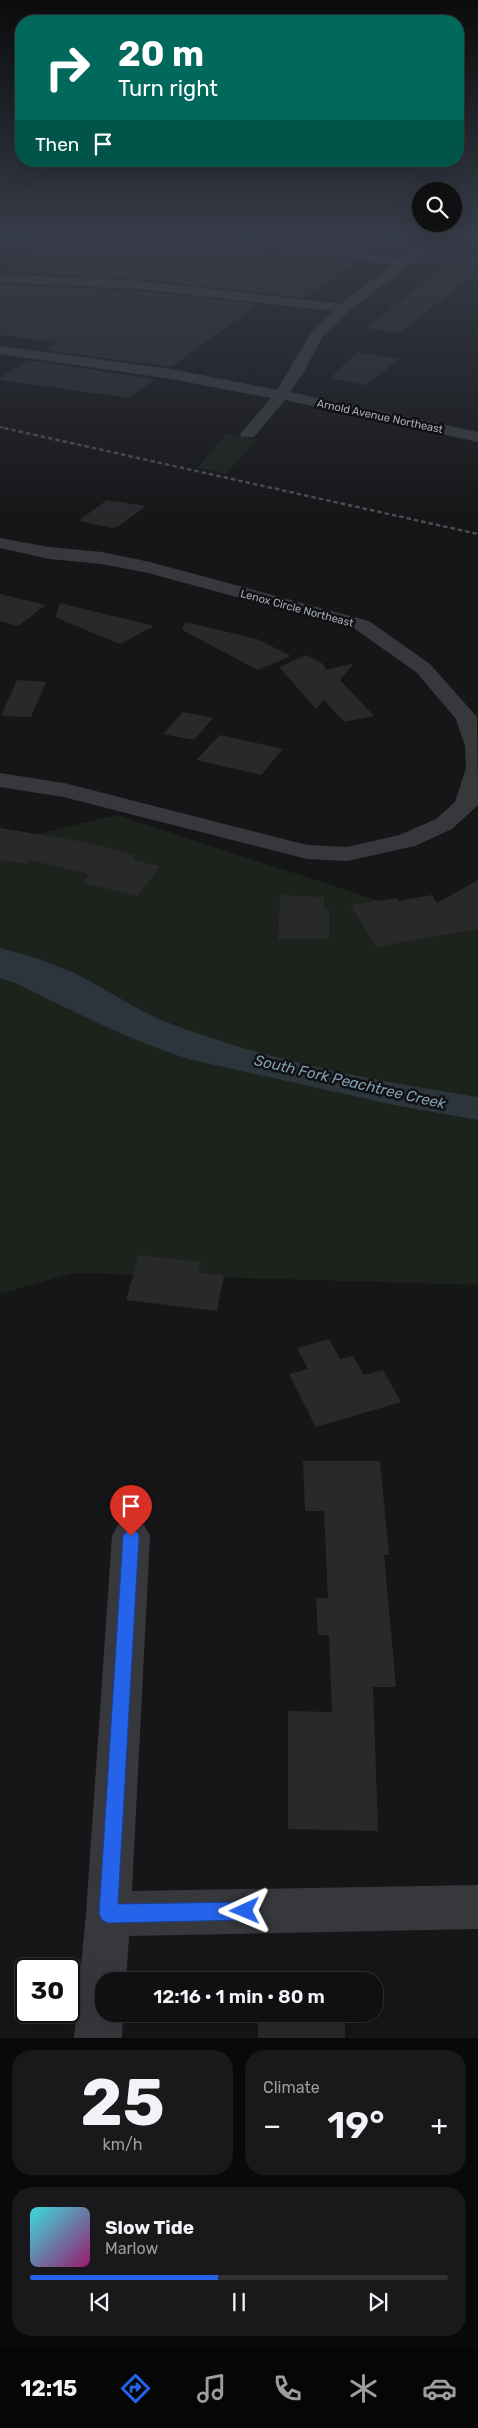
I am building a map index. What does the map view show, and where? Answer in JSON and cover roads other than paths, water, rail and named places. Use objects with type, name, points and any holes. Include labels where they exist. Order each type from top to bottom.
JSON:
[{"type":"street","points":[[248,434],[281,395],[298,370],[316,334],[323,327]]},
{"type":"street","name":"Arnold Avenue Northeast","points":[[0,350],[171,374],[281,395],[478,437]]},
{"type":"street","name":"Lenox Circle Northeast","points":[[0,543],[49,553],[102,558],[150,568],[362,625],[423,668],[466,717],[476,746],[477,768],[466,805],[444,824],[406,841],[347,854],[307,852],[64,790],[0,780]]},
{"type":"street","points":[[98,2038],[108,1914],[131,1536]]},
{"type":"street","points":[[108,1914],[478,1907]]},
{"type":"water","name":"South Fork Peachtree Creek","points":[[0,948],[63,968],[156,1018],[244,1048],[361,1077],[478,1097],[478,1120],[394,1105],[192,1060],[146,1044],[80,1015],[15,983],[0,978]]},
{"type":"railway","points":[[0,427],[9,429]]},
{"type":"railway","points":[[4,428],[478,534]]}]
